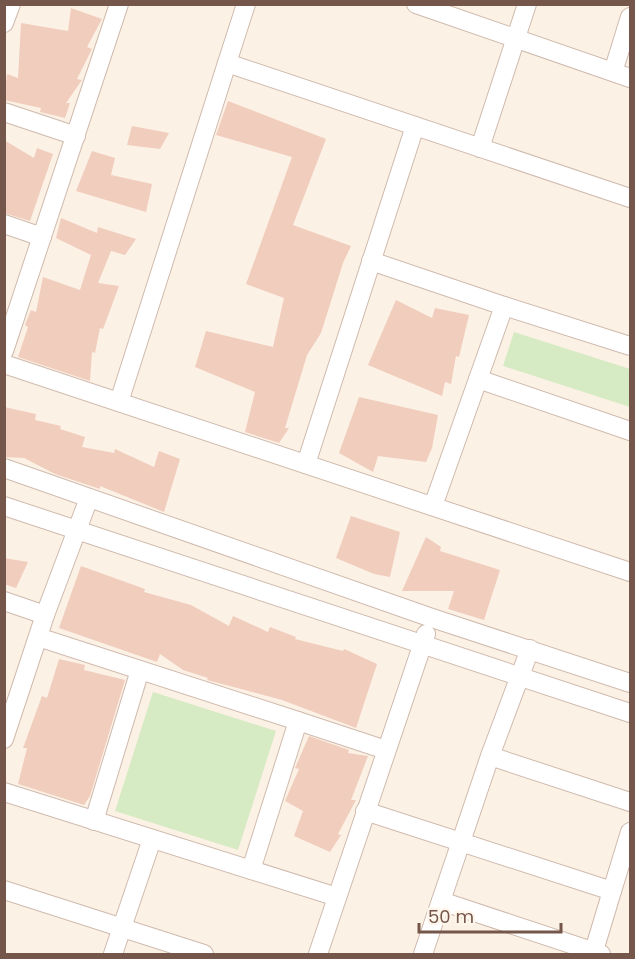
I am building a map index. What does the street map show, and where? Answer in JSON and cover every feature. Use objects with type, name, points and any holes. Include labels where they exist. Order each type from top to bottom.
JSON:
[{"type":"street","points":[[4,23],[11,4]]},
{"type":"street","points":[[4,351],[119,4]]},
{"type":"street","points":[[119,402],[246,4]]},
{"type":"street","points":[[416,4],[630,78]]},
{"type":"street","points":[[480,148],[527,4]]},
{"type":"street","points":[[613,72],[630,17]]},
{"type":"street","points":[[227,63],[630,198]]},
{"type":"street","points":[[4,112],[76,136]]},
{"type":"street","points":[[306,464],[415,126]]},
{"type":"street","points":[[4,224],[42,237]]},
{"type":"street","points":[[371,261],[630,346]]},
{"type":"street","points":[[433,506],[504,306]]},
{"type":"street","points":[[4,364],[630,572]]},
{"type":"street","points":[[478,379],[630,430]]},
{"type":"street","points":[[4,468],[432,618],[630,683]]},
{"type":"street","points":[[4,739],[45,615],[89,498]]},
{"type":"street","points":[[4,506],[630,713]]},
{"type":"street","points":[[4,601],[45,615]]},
{"type":"street","points":[[318,954],[432,618]]},
{"type":"street","points":[[38,637],[386,750]]},
{"type":"street","points":[[423,954],[490,756],[530,649]]},
{"type":"street","points":[[94,821],[140,670]]},
{"type":"street","points":[[251,870],[298,721]]},
{"type":"street","points":[[490,756],[630,802]]},
{"type":"street","points":[[4,792],[337,897]]},
{"type":"street","points":[[365,811],[612,891]]},
{"type":"street","points":[[441,901],[596,954],[630,832]]},
{"type":"street","points":[[113,954],[152,839]]},
{"type":"street","points":[[4,890],[204,954]]},
{"type":"green space","points":[[514,332],[630,369],[630,407],[503,366]]},
{"type":"green space","points":[[153,692],[276,731],[238,850],[115,811]]},
{"type":"building","points":[[71,8],[102,19],[87,47],[92,49],[77,79],[82,80],[66,103],[70,103],[65,118],[40,112],[41,108],[4,100],[7,74],[18,78],[21,23],[68,31]]},
{"type":"building","points":[[228,101],[326,139],[293,225],[351,246],[343,263],[321,333],[307,355],[285,428],[289,428],[279,443],[245,432],[255,392],[195,367],[206,331],[273,347],[284,298],[246,284],[292,157],[216,135]]},
{"type":"building","points":[[132,126],[169,133],[160,149],[127,145]]},
{"type":"building","points":[[4,140],[34,158],[37,148],[53,154],[30,221],[4,213]]},
{"type":"building","points":[[92,151],[115,158],[111,175],[152,184],[146,212],[76,191]]},
{"type":"building","points":[[61,218],[97,233],[98,227],[136,239],[125,255],[111,251],[98,283],[119,286],[103,329],[100,328],[95,353],[92,352],[90,381],[18,357],[28,327],[25,325],[26,322],[31,310],[36,312],[43,277],[80,290],[91,255],[56,238]]},
{"type":"building","points":[[396,300],[432,318],[435,308],[469,315],[459,357],[456,356],[451,384],[445,382],[442,396],[368,365]]},
{"type":"building","points":[[359,397],[438,415],[432,448],[426,462],[378,456],[373,472],[339,453]]},
{"type":"building","points":[[4,407],[36,414],[35,420],[61,426],[60,429],[85,437],[82,447],[114,453],[115,449],[154,467],[159,451],[180,459],[164,512],[100,486],[100,489],[55,474],[24,458],[4,457]]},
{"type":"building","points":[[351,516],[400,532],[390,577],[374,574],[336,558]]},
{"type":"building","points":[[426,537],[441,547],[440,551],[500,570],[484,620],[448,609],[454,591],[402,591]]},
{"type":"building","points":[[4,558],[28,562],[16,588],[4,584]]},
{"type":"building","points":[[81,566],[145,589],[144,592],[191,605],[229,626],[233,616],[268,632],[270,627],[296,637],[295,639],[343,651],[344,649],[377,664],[356,728],[282,700],[207,680],[208,678],[183,670],[160,654],[157,662],[59,628]]},
{"type":"building","points":[[59,659],[85,665],[84,670],[125,680],[90,796],[84,805],[18,784],[27,748],[23,748],[42,696],[47,698]]},
{"type":"building","points":[[309,736],[349,750],[348,753],[368,756],[351,800],[356,800],[338,834],[341,835],[330,852],[294,836],[303,811],[285,801],[299,769],[295,768]]}]
